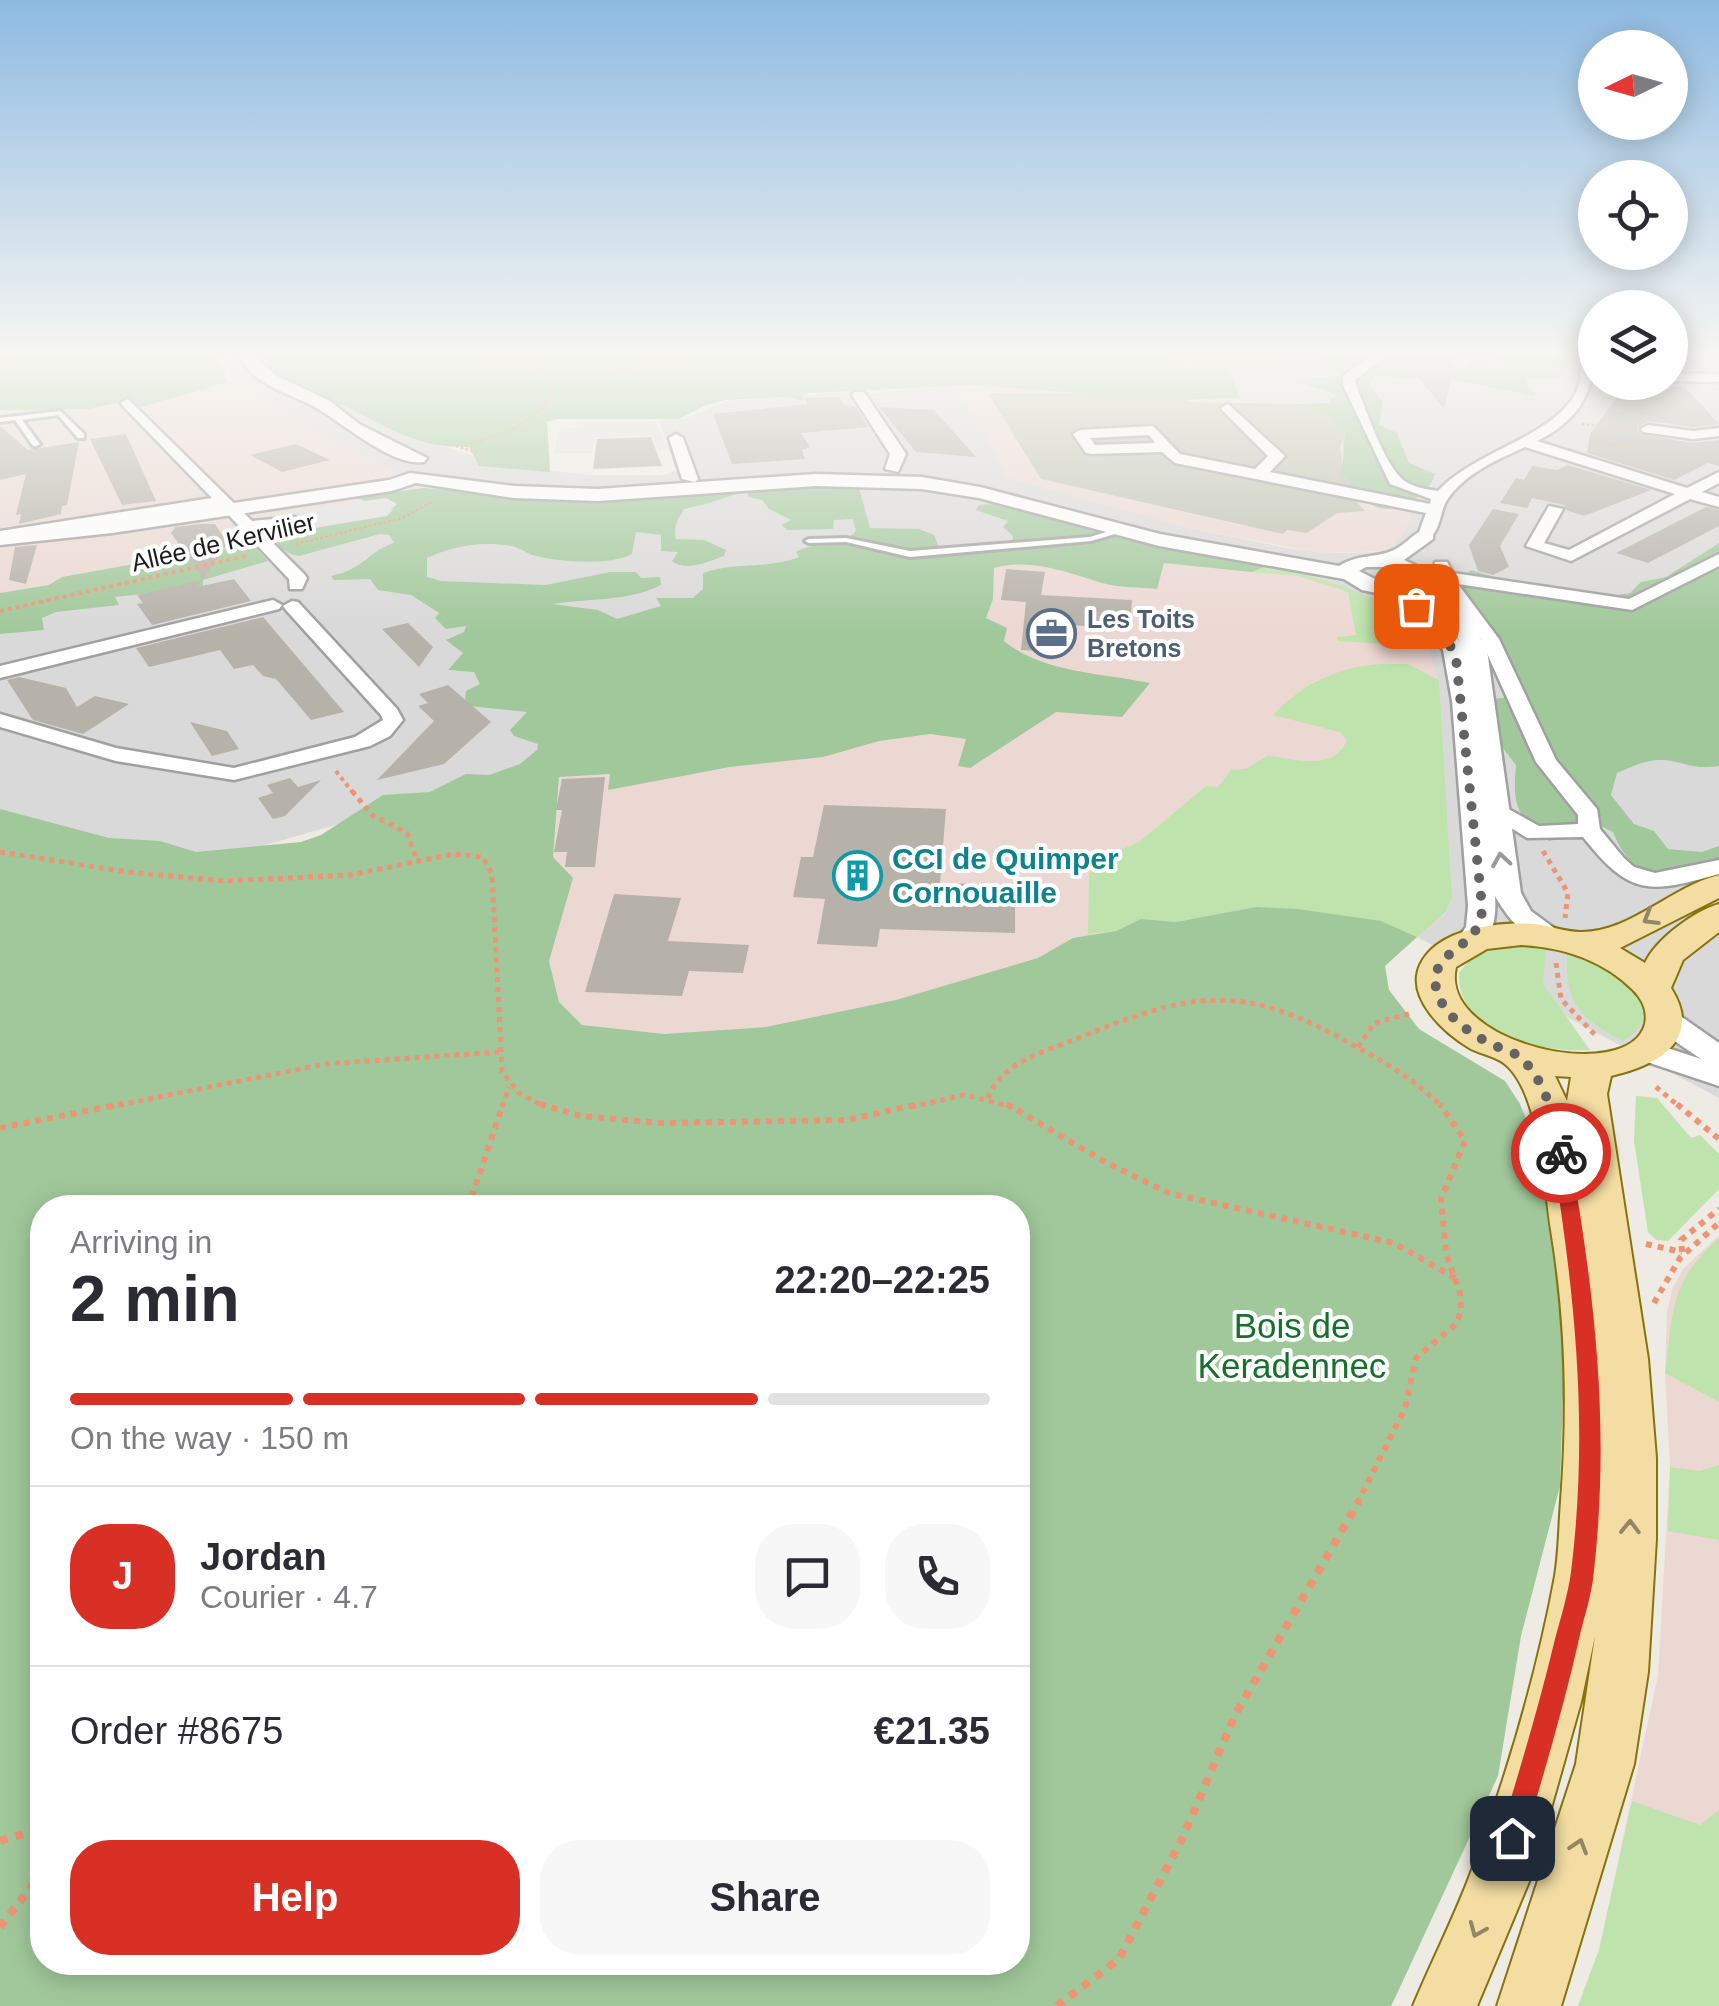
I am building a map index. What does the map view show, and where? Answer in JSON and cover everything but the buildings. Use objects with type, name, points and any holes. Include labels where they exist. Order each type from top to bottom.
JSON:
[{"type":"main road","points":[[1719,885],[1612,938],[1521,934],[1470,941],[1450,952],[1437,968],[1436,988],[1465,1028],[1520,1056],[1557,1064],[1600,1056],[1632,1058],[1654,1019],[1667,956],[1719,915]]},
{"type":"main road","points":[[1563,938],[1631,968],[1654,1019]]},
{"type":"main road","points":[[1445,2006],[1502,1872],[1552,1702],[1582,1574],[1590,1439],[1590,1363],[1583,1286],[1553,1118],[1541,1084],[1520,1056]]},
{"type":"main road","points":[[1528,2006],[1605,1764],[1620,1672],[1630,1539],[1630,1458],[1614,1274],[1587,1109],[1586,1094],[1600,1056]]},
{"type":"street","points":[[0,672],[287,599],[298,578],[169,445]]},
{"type":"street","points":[[361,445],[407,472],[514,492],[598,496],[816,480],[894,481],[964,490],[1127,526],[1352,568],[1404,554],[1426,535]]},
{"type":"street","points":[[373,445],[407,472]]},
{"type":"street","points":[[678,445],[690,479]]},
{"type":"street","points":[[892,445],[898,454],[892,469]]},
{"type":"street","points":[[1087,445],[1102,464]]},
{"type":"street","points":[[1258,475],[1277,456],[1265,445]]},
{"type":"street","points":[[1377,445],[1390,475],[1435,503]]},
{"type":"street","points":[[1413,575],[1428,560],[1426,535],[1435,503],[1463,471],[1517,445]]},
{"type":"street","points":[[1542,445],[1570,459]]},
{"type":"street","points":[[1091,450],[1166,446],[1175,458],[1435,503]]},
{"type":"street","points":[[1504,450],[1570,459],[1719,502]]},
{"type":"street","points":[[0,537],[392,486],[407,472],[450,457],[507,482],[690,479],[819,467],[892,469],[1026,488],[1127,526]]},
{"type":"street","points":[[1555,509],[1543,530],[1596,543],[1719,477]]},
{"type":"street","points":[[248,527],[289,520]]},
{"type":"street","points":[[1386,588],[1413,575],[1442,570],[1622,605],[1640,602],[1719,559]]},
{"type":"street","points":[[1381,560],[1413,575],[1451,612],[1476,650],[1494,808],[1510,900],[1528,924],[1563,938]]},
{"type":"street","points":[[1352,568],[1360,582],[1386,588],[1426,614],[1448,639],[1456,658],[1482,906],[1480,928],[1470,941]]},
{"type":"street","points":[[1442,570],[1490,639],[1546,762],[1589,814],[1590,830],[1604,850],[1626,872],[1654,880],[1719,867]]},
{"type":"street","points":[[0,720],[217,774],[256,770],[322,753],[371,739],[389,728],[393,720],[287,599]]},
{"type":"street","points":[[1494,808],[1535,834],[1590,830]]},
{"type":"street","points":[[1654,1019],[1719,1057]]},
{"type":"street","points":[[1654,1019],[1719,1076]]},
{"type":"lane","points":[[809,542],[846,540],[910,554],[1092,539],[1127,526]]},
{"type":"path","points":[[450,457],[476,445]]},
{"type":"path","points":[[450,457],[480,454]]},
{"type":"path","name":"Allée de Kervilier","points":[[0,611],[402,518],[438,497]]},
{"type":"path","points":[[322,753],[380,822],[397,824],[406,832],[417,860]]},
{"type":"path","points":[[1535,834],[1570,903],[1556,976],[1560,999],[1600,1056]]},
{"type":"path","points":[[0,852],[117,872],[204,881],[366,873],[417,860],[473,854],[483,857],[492,874],[498,956],[498,1052],[509,1087],[472,1195]]},
{"type":"path","points":[[988,1098],[996,1080],[1022,1062],[1140,1012],[1188,998],[1256,999],[1318,1024],[1426,1092],[1461,1130],[1465,1141],[1448,1174],[1441,1210],[1446,1253],[1461,1312],[1456,1324],[1416,1358],[1405,1408],[1387,1450],[1285,1634],[1235,1715],[1183,1837],[1119,1959],[1057,2006]]},
{"type":"path","points":[[1358,1047],[1374,1023],[1444,1004]]},
{"type":"path","points":[[0,1128],[324,1064],[498,1052]]},
{"type":"path","points":[[509,1087],[544,1107],[590,1118],[650,1122],[872,1117],[962,1095],[988,1098],[1026,1113],[1150,1186],[1182,1198],[1394,1243],[1455,1278]]},
{"type":"path","points":[[1656,1087],[1719,1139]]},
{"type":"path","points":[[1719,1208],[1689,1230],[1681,1240],[1682,1252],[1719,1223]]},
{"type":"path","points":[[0,1842],[30,1832]]},
{"type":"path","points":[[0,1927],[30,1888]]},
{"type":"shaded area","points":[[0,445],[343,445],[420,483],[455,492],[407,520],[0,608]]},
{"type":"shaded area","points":[[343,445],[442,445],[503,466],[590,475],[665,475],[676,470],[667,445],[991,445],[1006,477],[1190,528],[1292,549],[1381,552],[1251,445],[1719,445],[1719,1098],[1417,937],[1446,913],[1452,899],[1423,636],[1363,595],[1269,565],[1026,678],[444,794],[199,864],[0,821],[0,608],[407,520],[455,492],[420,483]]},
{"type":"shaded area","points":[[556,445],[594,445],[592,453],[554,453]]},
{"type":"shaded area","points":[[1020,445],[1341,445],[1343,463],[1360,488],[1352,497],[1365,511],[1337,513],[1307,533],[1287,530],[1283,534],[1041,479]]},
{"type":"shaded area","points":[[1379,445],[1415,498],[1402,536],[1386,551],[1319,553],[1190,528],[1005,477],[993,447]]},
{"type":"shaded area","points":[[386,498],[397,504],[384,516],[293,529],[286,512]]},
{"type":"shaded area","points":[[1113,544],[1269,565],[1317,577],[1382,605],[1423,636],[1439,680],[1452,899],[1439,920],[1417,937],[1397,937],[727,1061],[533,1050],[542,774],[923,570]]},
{"type":"shaded area","points":[[1719,1235],[1719,2006],[1578,2006],[1599,1950],[1658,1675],[1670,1467],[1665,1373],[1667,1312],[1683,1269]]},
{"type":"green space","points":[[439,445],[548,445],[550,472],[479,466],[469,447]]},
{"type":"green space","points":[[1344,445],[1402,445],[1409,463],[1435,474],[1417,498],[1386,509],[1368,502],[1340,471]]},
{"type":"green space","name":"Bois de Keradennec","points":[[842,485],[859,488],[870,528],[919,529],[934,535],[940,549],[1012,541],[1013,536],[1003,527],[1008,521],[976,510],[979,505],[996,504],[1031,509],[1154,543],[1269,565],[1252,572],[1164,563],[1157,589],[1109,585],[1035,565],[994,568],[993,599],[986,618],[1007,628],[1004,641],[1055,666],[1150,683],[1122,717],[1056,712],[970,768],[958,766],[966,739],[930,734],[879,741],[823,757],[730,767],[608,790],[610,774],[559,777],[553,857],[573,878],[549,961],[559,1002],[582,1025],[664,1034],[766,1027],[896,1000],[1038,958],[1073,938],[1116,931],[1141,919],[1176,922],[1256,907],[1297,909],[1381,921],[1417,937],[1385,966],[1389,990],[1419,1029],[1505,1081],[1520,1104],[1548,1173],[1565,1333],[1560,1486],[1521,1636],[1498,1776],[1395,1998],[1391,2006],[0,2006],[0,809],[109,838],[160,841],[196,852],[301,842],[321,835],[383,795],[430,792],[466,774],[489,775],[520,764],[537,750],[538,744],[514,736],[510,730],[527,712],[470,706],[465,699],[466,691],[480,684],[474,672],[448,670],[463,653],[446,640],[464,632],[466,626],[446,629],[435,618],[439,613],[411,595],[378,590],[370,579],[334,580],[331,576],[352,569],[394,543],[389,535],[380,534],[299,556],[283,549],[273,535],[387,516],[393,510],[354,497],[424,488],[625,500],[740,488],[741,493],[684,509],[680,516],[676,539],[704,540],[726,550],[724,556],[697,565],[684,566],[672,561],[678,552],[661,551],[661,535],[636,532],[632,554],[611,560],[555,559],[489,544],[457,548],[427,558],[427,577],[441,581],[546,585],[610,572],[660,577],[661,585],[635,594],[553,604],[598,610],[617,619],[661,606],[656,598],[693,598],[703,589],[703,573],[786,561],[799,557],[796,552],[803,549],[843,539],[856,531],[853,519],[834,520],[833,529],[787,530],[782,525],[791,520],[769,509],[762,500],[748,497],[747,491]]},
{"type":"green space","points":[[1719,543],[1719,766],[1645,762],[1617,773],[1611,795],[1634,824],[1654,831],[1668,849],[1702,852],[1719,846],[1719,864],[1670,875],[1644,871],[1632,863],[1613,832],[1584,818],[1573,836],[1549,841],[1523,817],[1516,801],[1516,765],[1499,743],[1494,699],[1509,697],[1517,689],[1448,597],[1457,591],[1454,585],[1471,570],[1515,583],[1605,597],[1630,593],[1641,582],[1666,577]]},
{"type":"green space","points":[[245,546],[256,548],[268,561],[203,580],[203,587],[115,597],[119,605],[56,612],[42,618],[44,630],[0,634],[0,593],[49,585],[62,577],[134,564],[151,567],[176,558]]},
{"type":"green space","points":[[1268,565],[1380,602],[1416,628],[1425,643],[1412,646],[1338,641],[1337,637],[1356,635],[1348,592],[1298,576],[1252,572]]},
{"type":"green space","points":[[1382,664],[1408,664],[1439,680],[1452,899],[1446,912],[1417,937],[1381,921],[1256,907],[1176,922],[1141,919],[1116,931],[1088,934],[1093,862],[1139,842],[1206,786],[1218,787],[1231,770],[1246,769],[1267,756],[1312,761],[1333,757],[1347,740],[1340,732],[1273,715],[1322,679]]},
{"type":"green space","points":[[1526,946],[1546,949],[1543,984],[1590,1050],[1527,1043],[1487,1025],[1472,1011],[1462,994],[1459,973],[1481,955]]},
{"type":"green space","points":[[1567,952],[1597,965],[1639,1001],[1643,1015],[1638,1028],[1622,1041],[1577,1007],[1569,984]]},
{"type":"green space","points":[[1636,1096],[1657,1098],[1691,1138],[1700,1135],[1719,1154],[1719,1189],[1668,1241],[1656,1240],[1648,1232],[1634,1141]]},
{"type":"green space","points":[[1719,1238],[1719,1402],[1665,1373],[1676,1299],[1682,1284],[1702,1254]]},
{"type":"green space","points":[[1719,1465],[1719,1540],[1668,1531],[1670,1467],[1699,1471]]},
{"type":"green space","points":[[1632,1801],[1700,1825],[1719,1810],[1719,2006],[1578,2006],[1599,1950]]},
{"type":"way so far","points":[[1416,606],[1442,629],[1456,658],[1464,701],[1482,906],[1480,928],[1437,968],[1436,988],[1445,1008],[1465,1028],[1520,1056],[1531,1068],[1547,1099],[1561,1153]]},
{"type":"place","name":"Les Toits Bretons","points":[[1052,633]]},
{"type":"place","name":"CCI de Quimper Cornouaille","points":[[857,875]]},
{"type":"route","points":[[1512,1838],[1552,1702],[1582,1574],[1590,1363],[1583,1286],[1561,1153]]}]
